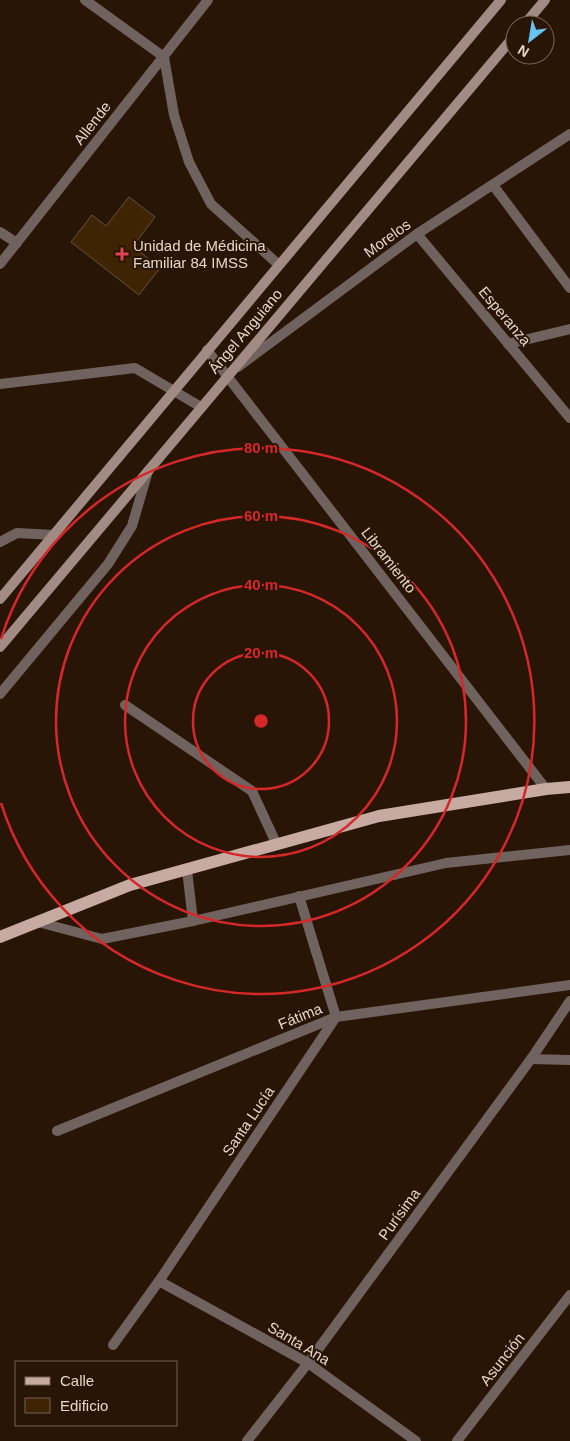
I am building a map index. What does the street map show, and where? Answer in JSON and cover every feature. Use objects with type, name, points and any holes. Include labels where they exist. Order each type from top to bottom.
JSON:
[{"type":"main road","points":[[0,937],[130,885],[379,816],[546,789],[570,787]]},
{"type":"street","points":[[85,0],[164,56],[174,115],[190,162],[211,204],[279,266]]},
{"type":"street","name":"Allende","points":[[0,264],[208,0]]},
{"type":"street","name":"Ángel Anguiano","points":[[0,599],[500,0]]},
{"type":"street","points":[[532,15],[545,0]]},
{"type":"street","name":"Ángel Anguiano","points":[[0,646],[505,47]]},
{"type":"street","name":"Morelos","points":[[228,375],[417,234],[570,134]]},
{"type":"street","points":[[493,185],[570,288]]},
{"type":"street","points":[[0,232],[17,243]]},
{"type":"street","name":"Esperanza","points":[[417,234],[570,418]]},
{"type":"street","points":[[508,344],[570,329]]},
{"type":"street","name":"Libramiento","points":[[207,350],[546,789]]},
{"type":"street","points":[[0,384],[135,368],[201,407]]},
{"type":"street","points":[[0,694],[108,564],[132,526],[149,469]]},
{"type":"street","points":[[0,542],[17,533],[54,535]]},
{"type":"street","points":[[126,706],[252,791],[277,845]]},
{"type":"street","points":[[38,922],[102,939],[193,921],[446,863],[570,850]]},
{"type":"street","points":[[187,870],[193,921]]},
{"type":"street","points":[[299,896],[336,1017]]},
{"type":"street","name":"Fátima","points":[[57,1131],[336,1017],[570,985]]},
{"type":"street","name":"Purísima","points":[[248,1441],[308,1363],[531,1059],[570,1001]]},
{"type":"street","name":"Santa Lucía","points":[[113,1345],[159,1282],[336,1017]]},
{"type":"street","points":[[531,1059],[570,1060]]},
{"type":"street","name":"Santa Ana","points":[[159,1282],[308,1363],[416,1441]]},
{"type":"street","name":"Asunción","points":[[457,1441],[570,1295]]},
{"type":"building","points":[[129,197],[155,217],[133,246],[160,268],[139,295],[71,242],[92,215],[106,226]]},
{"type":"place","name":"Unidad de Médicina Familiar 84 IMSS","points":[[122,254]]}]
